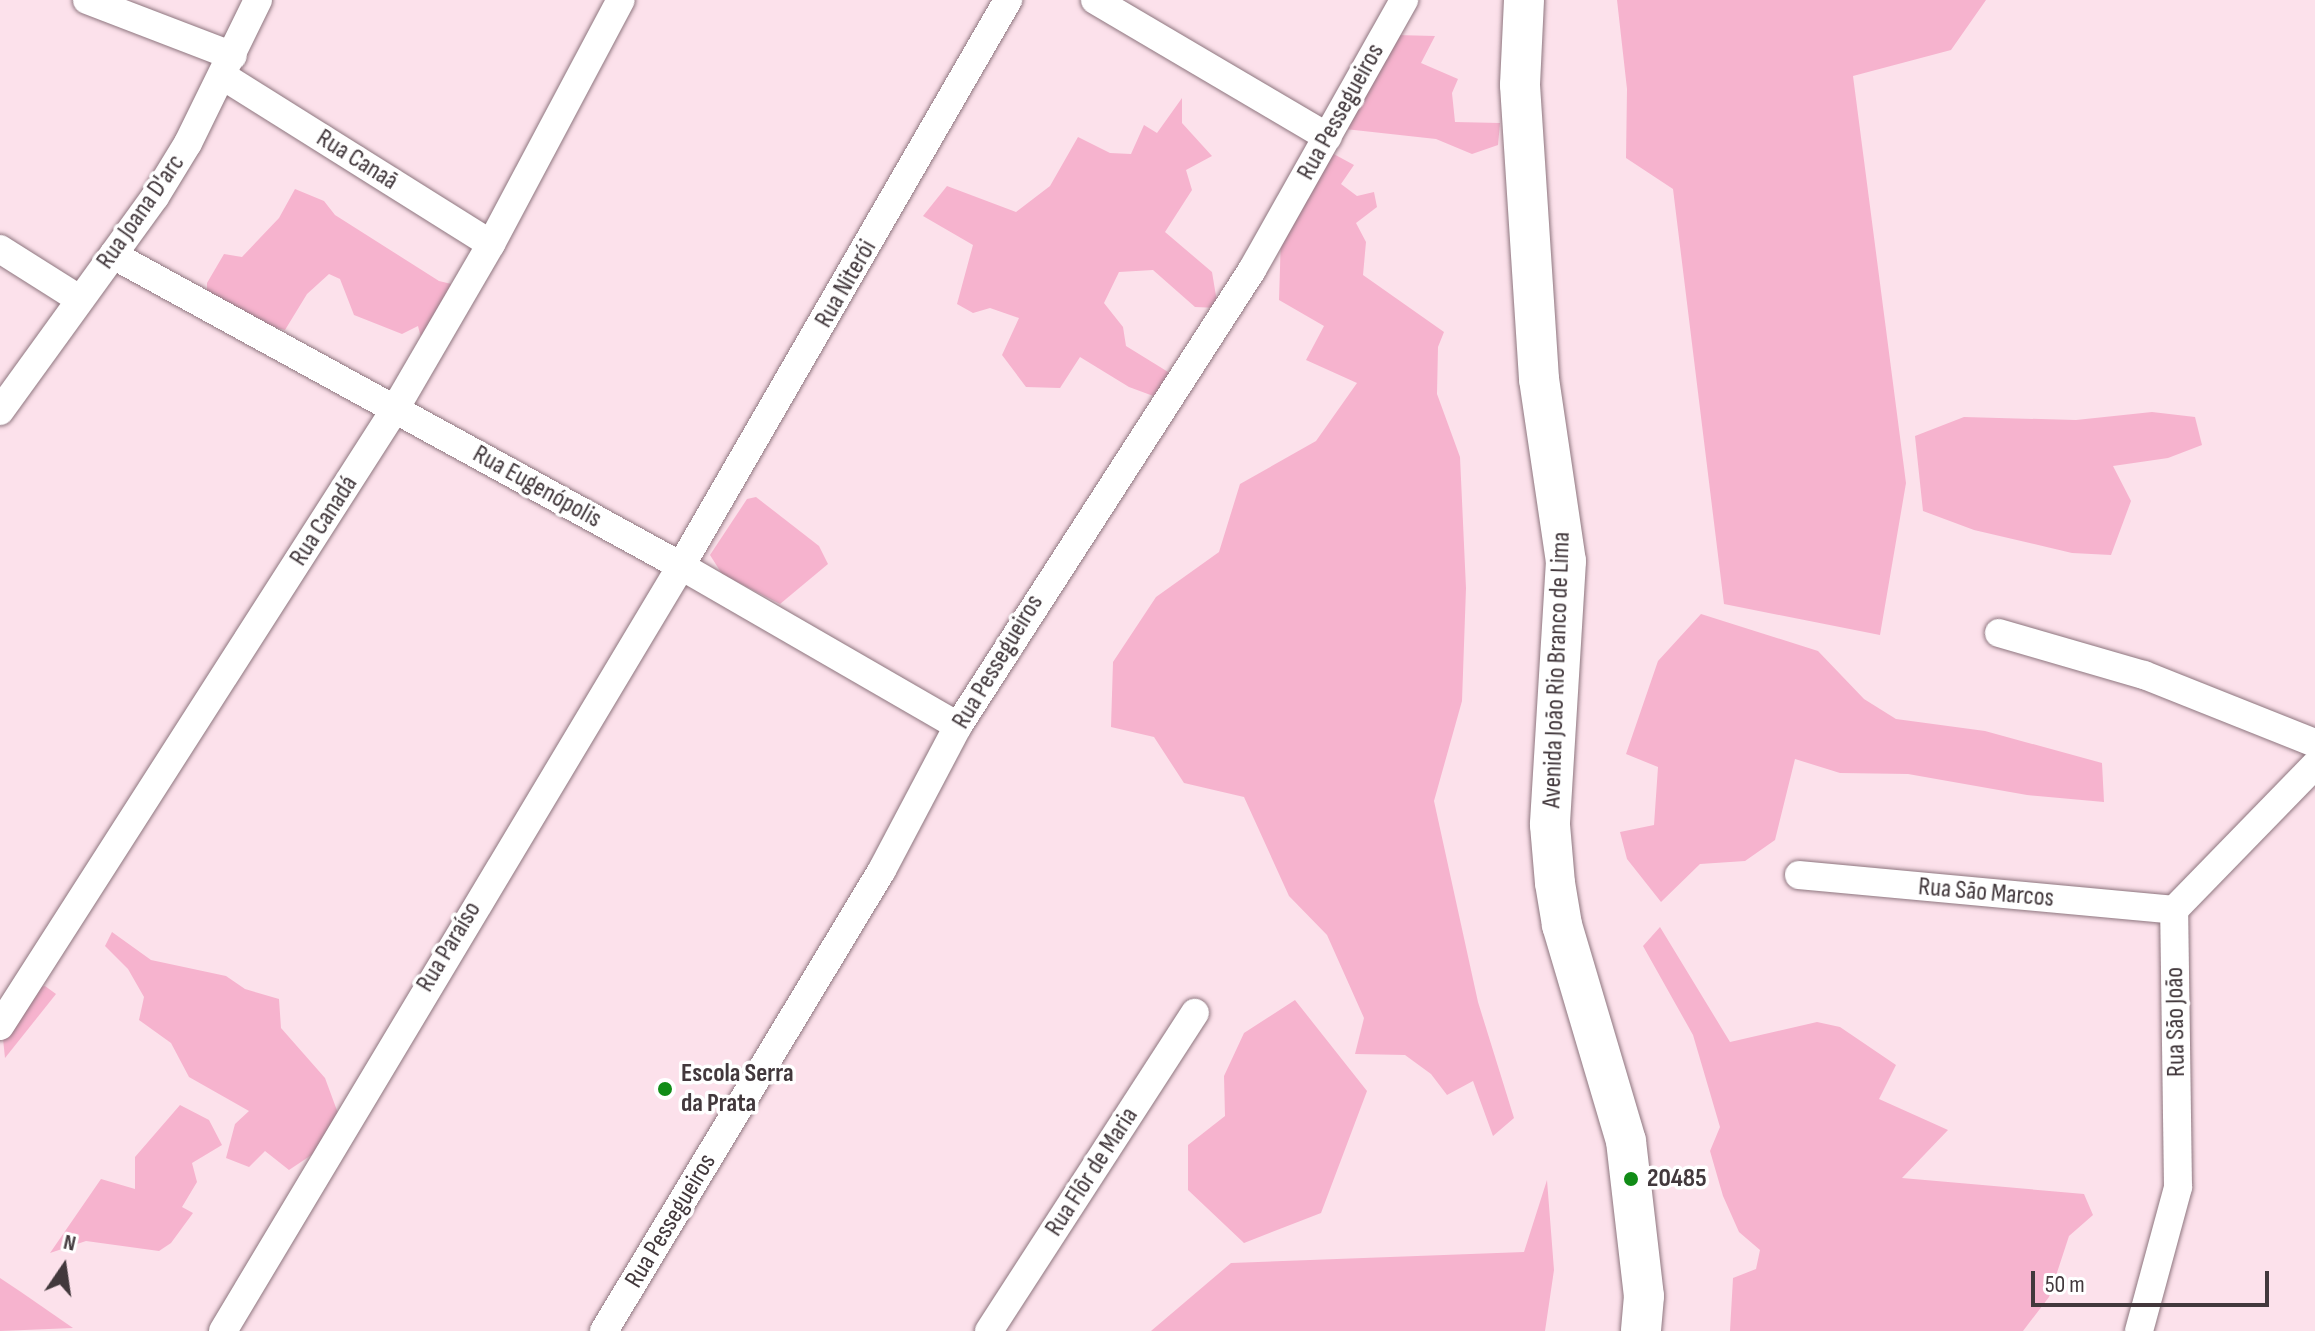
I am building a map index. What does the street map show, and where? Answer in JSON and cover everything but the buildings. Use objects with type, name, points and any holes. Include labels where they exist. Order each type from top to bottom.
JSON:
[{"type":"main road","name":"Avenida João Rio Branco de Lima","points":[[1524,0],[1520,85],[1539,379],[1563,516],[1566,561],[1550,825],[1562,925],[1626,1141],[1644,1296],[1641,1331]]},
{"type":"street","name":"Rua Canaã","points":[[87,0],[228,66],[491,244]]},
{"type":"street","name":"Rua Joana D'arc","points":[[0,411],[113,255],[188,143],[258,0]]},
{"type":"street","name":"Rua Canadá","points":[[0,1026],[395,409],[491,244],[621,0]]},
{"type":"street","name":"Rua Niterói","points":[[681,566],[1008,0]]},
{"type":"street","points":[[1095,0],[1328,137]]},
{"type":"street","name":"Rua Pessegueiros","points":[[604,1331],[882,870],[958,726],[1252,270],[1404,0]]},
{"type":"street","points":[[0,249],[79,299]]},
{"type":"street","name":"Rua Eugenópolis","points":[[113,255],[681,566],[958,726]]},
{"type":"street","name":"Rua Paraíso","points":[[223,1331],[681,566]]},
{"type":"street","points":[[1999,633],[2144,675],[2315,743]]},
{"type":"street","points":[[2174,910],[2315,765]]},
{"type":"street","name":"Rua São Marcos","points":[[1799,875],[2174,910]]},
{"type":"street","name":"Rua São João","points":[[2139,1331],[2178,1187],[2174,910]]},
{"type":"street","name":"Rua Flôr de Maria","points":[[989,1331],[1195,1013]]},
{"type":"shaded area","points":[[1617,0],[1986,0],[1951,50],[1853,76],[1906,483],[1880,635],[1724,604],[1673,189],[1626,158],[1627,89]]},
{"type":"shaded area","points":[[1396,35],[1435,36],[1421,63],[1458,79],[1452,93],[1455,122],[1500,123],[1498,145],[1472,154],[1436,139],[1345,129]]},
{"type":"shaded area","points":[[1182,98],[1182,123],[1212,156],[1186,170],[1192,190],[1165,232],[1212,272],[1218,308],[1195,307],[1153,270],[1119,272],[1104,303],[1123,327],[1126,346],[1173,375],[1156,397],[1129,387],[1080,357],[1060,388],[1026,387],[1002,355],[1019,318],[990,308],[973,313],[957,304],[973,245],[923,216],[947,186],[1016,212],[1050,186],[1078,137],[1110,153],[1131,154],[1144,125],[1157,133]]},
{"type":"shaded area","points":[[1330,152],[1354,165],[1341,184],[1357,196],[1374,192],[1377,207],[1356,223],[1366,242],[1363,275],[1444,332],[1438,347],[1437,394],[1460,457],[1466,588],[1462,701],[1434,801],[1478,1002],[1514,1118],[1493,1136],[1473,1081],[1447,1095],[1431,1074],[1405,1055],[1355,1054],[1364,1018],[1327,935],[1289,896],[1244,797],[1184,783],[1154,737],[1111,727],[1113,662],[1156,597],[1219,552],[1240,484],[1316,441],[1357,383],[1306,360],[1324,326],[1279,300],[1281,236]]},
{"type":"shaded area","points":[[295,189],[324,201],[335,215],[439,281],[472,289],[423,345],[418,326],[402,334],[354,315],[340,279],[329,274],[307,294],[285,330],[248,321],[207,297],[207,283],[224,254],[242,257],[279,218]]},
{"type":"shaded area","points":[[2152,412],[2195,417],[2202,445],[2168,458],[2113,466],[2131,501],[2111,555],[2072,553],[1974,530],[1923,511],[1915,436],[1964,417],[2076,420]]},
{"type":"shaded area","points":[[756,497],[819,546],[828,564],[780,604],[722,574],[710,555],[747,499]]},
{"type":"shaded area","points":[[1701,614],[1818,651],[1864,699],[1896,719],[1985,731],[2102,763],[2104,802],[2027,795],[1908,774],[1840,773],[1795,759],[1775,840],[1745,861],[1700,864],[1661,902],[1627,859],[1620,832],[1654,825],[1658,767],[1626,754],[1658,661]]},
{"type":"shaded area","points":[[1660,927],[1730,1042],[1817,1022],[1840,1027],[1896,1065],[1879,1099],[1948,1130],[1902,1178],[2084,1194],[2093,1215],[2069,1236],[2049,1297],[2023,1331],[1730,1331],[1733,1278],[1756,1269],[1760,1250],[1739,1232],[1723,1196],[1710,1151],[1720,1127],[1693,1035],[1643,946]]},
{"type":"shaded area","points":[[112,932],[151,960],[226,976],[245,989],[279,999],[281,1028],[325,1078],[339,1116],[316,1152],[289,1170],[265,1151],[249,1167],[226,1158],[235,1124],[249,1111],[189,1077],[171,1043],[139,1020],[144,997],[128,969],[105,946]]},
{"type":"shaded area","points":[[45,986],[56,994],[5,1058],[0,1010],[26,991]]},
{"type":"shaded area","points":[[1295,1000],[1367,1091],[1321,1213],[1244,1243],[1188,1190],[1188,1145],[1225,1116],[1224,1076],[1244,1033]]},
{"type":"shaded area","points":[[180,1105],[209,1120],[222,1145],[192,1163],[197,1182],[182,1207],[193,1213],[171,1243],[159,1251],[86,1241],[50,1253],[101,1179],[135,1189],[135,1157]]},
{"type":"shaded area","points":[[1547,1180],[1554,1270],[1545,1331],[1151,1331],[1231,1263],[1524,1252]]},
{"type":"shaded area","points":[[0,1278],[21,1292],[73,1328],[0,1331]]},
{"type":"place","name":"Escola Serra da Prata","points":[[665,1089]]},
{"type":"place","name":"20485","points":[[1631,1179]]}]
